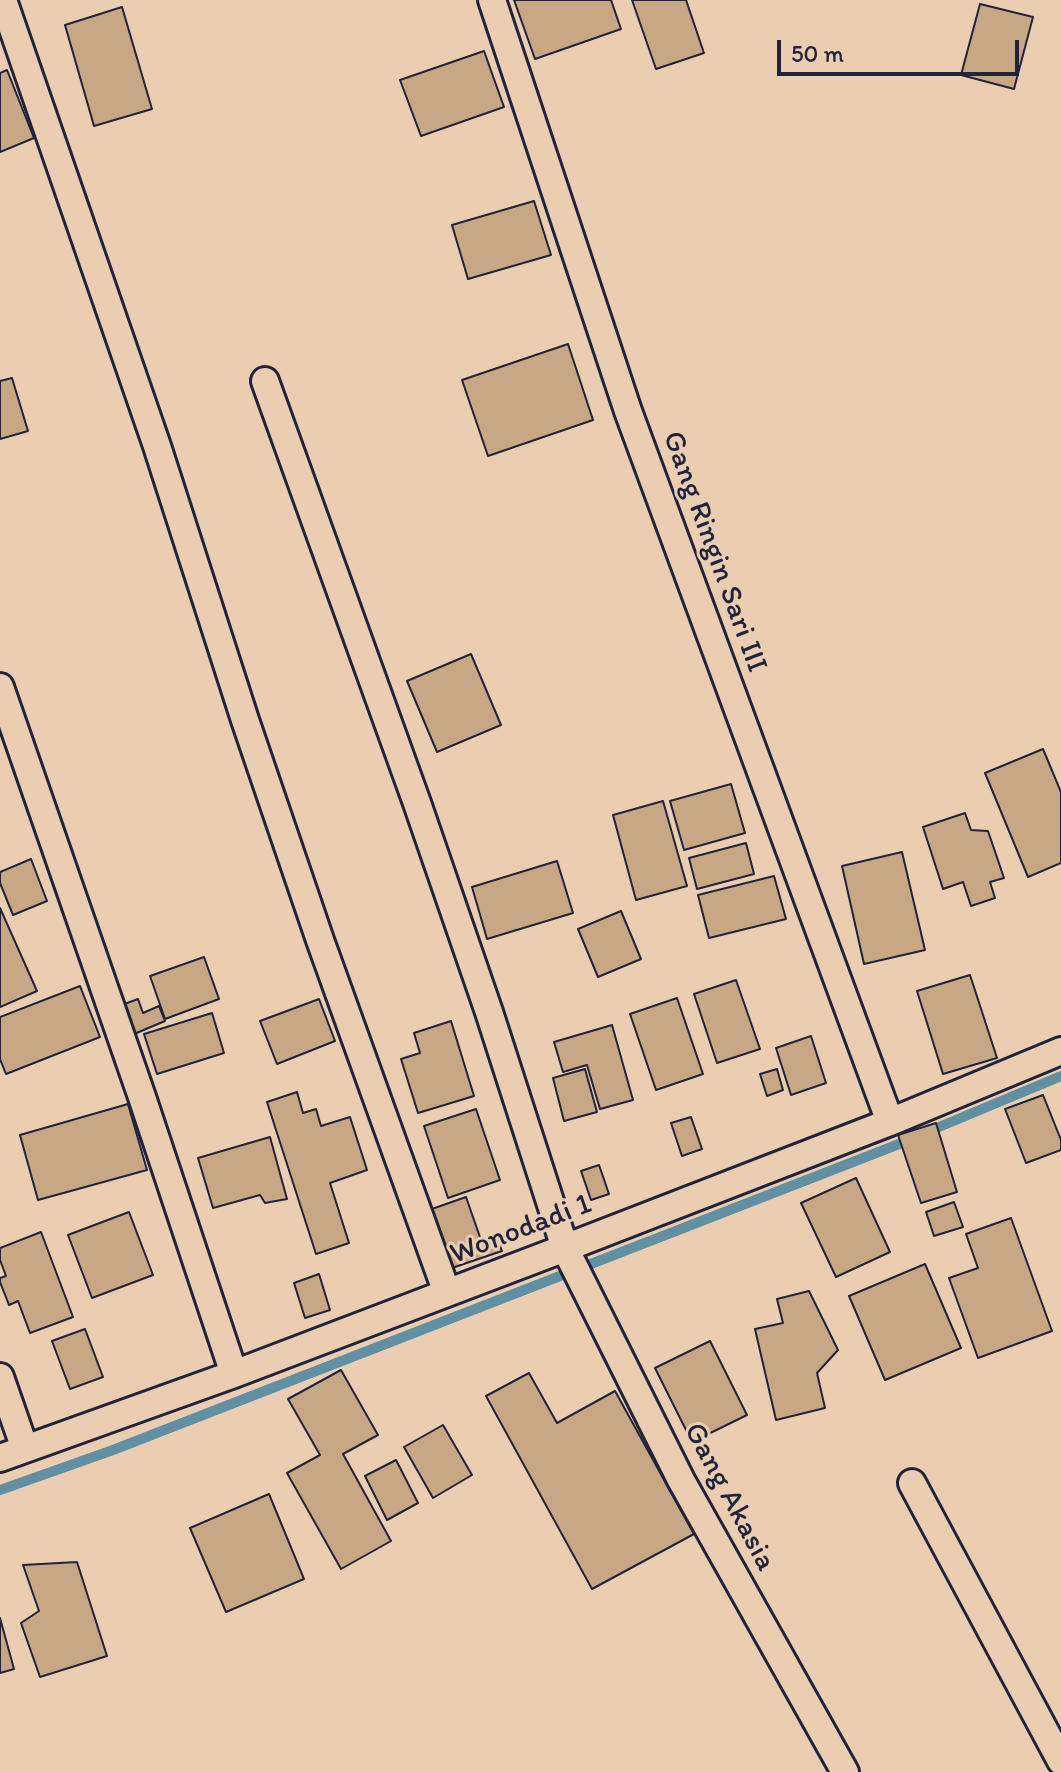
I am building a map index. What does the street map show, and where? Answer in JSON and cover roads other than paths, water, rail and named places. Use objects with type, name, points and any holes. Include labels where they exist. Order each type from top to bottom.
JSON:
[{"type":"street","points":[[3,0],[152,431],[320,940],[447,1293]]},
{"type":"street","name":"Gang Ringin Sari III","points":[[492,0],[628,411],[890,1122]]},
{"type":"street","name":"Gang Akasia","points":[[265,381],[417,803],[566,1249],[681,1480],[845,1772]]},
{"type":"street","points":[[0,687],[234,1374]]},
{"type":"street","name":"Wonodadi 1","points":[[0,1458],[566,1249],[890,1122],[1061,1051]]},
{"type":"street","points":[[0,1377],[25,1449]]},
{"type":"street","points":[[912,1483],[1061,1761]]},
{"type":"waterway","points":[[927,1132],[1061,1076]]},
{"type":"waterway","points":[[0,1490],[113,1450],[912,1139]]}]
